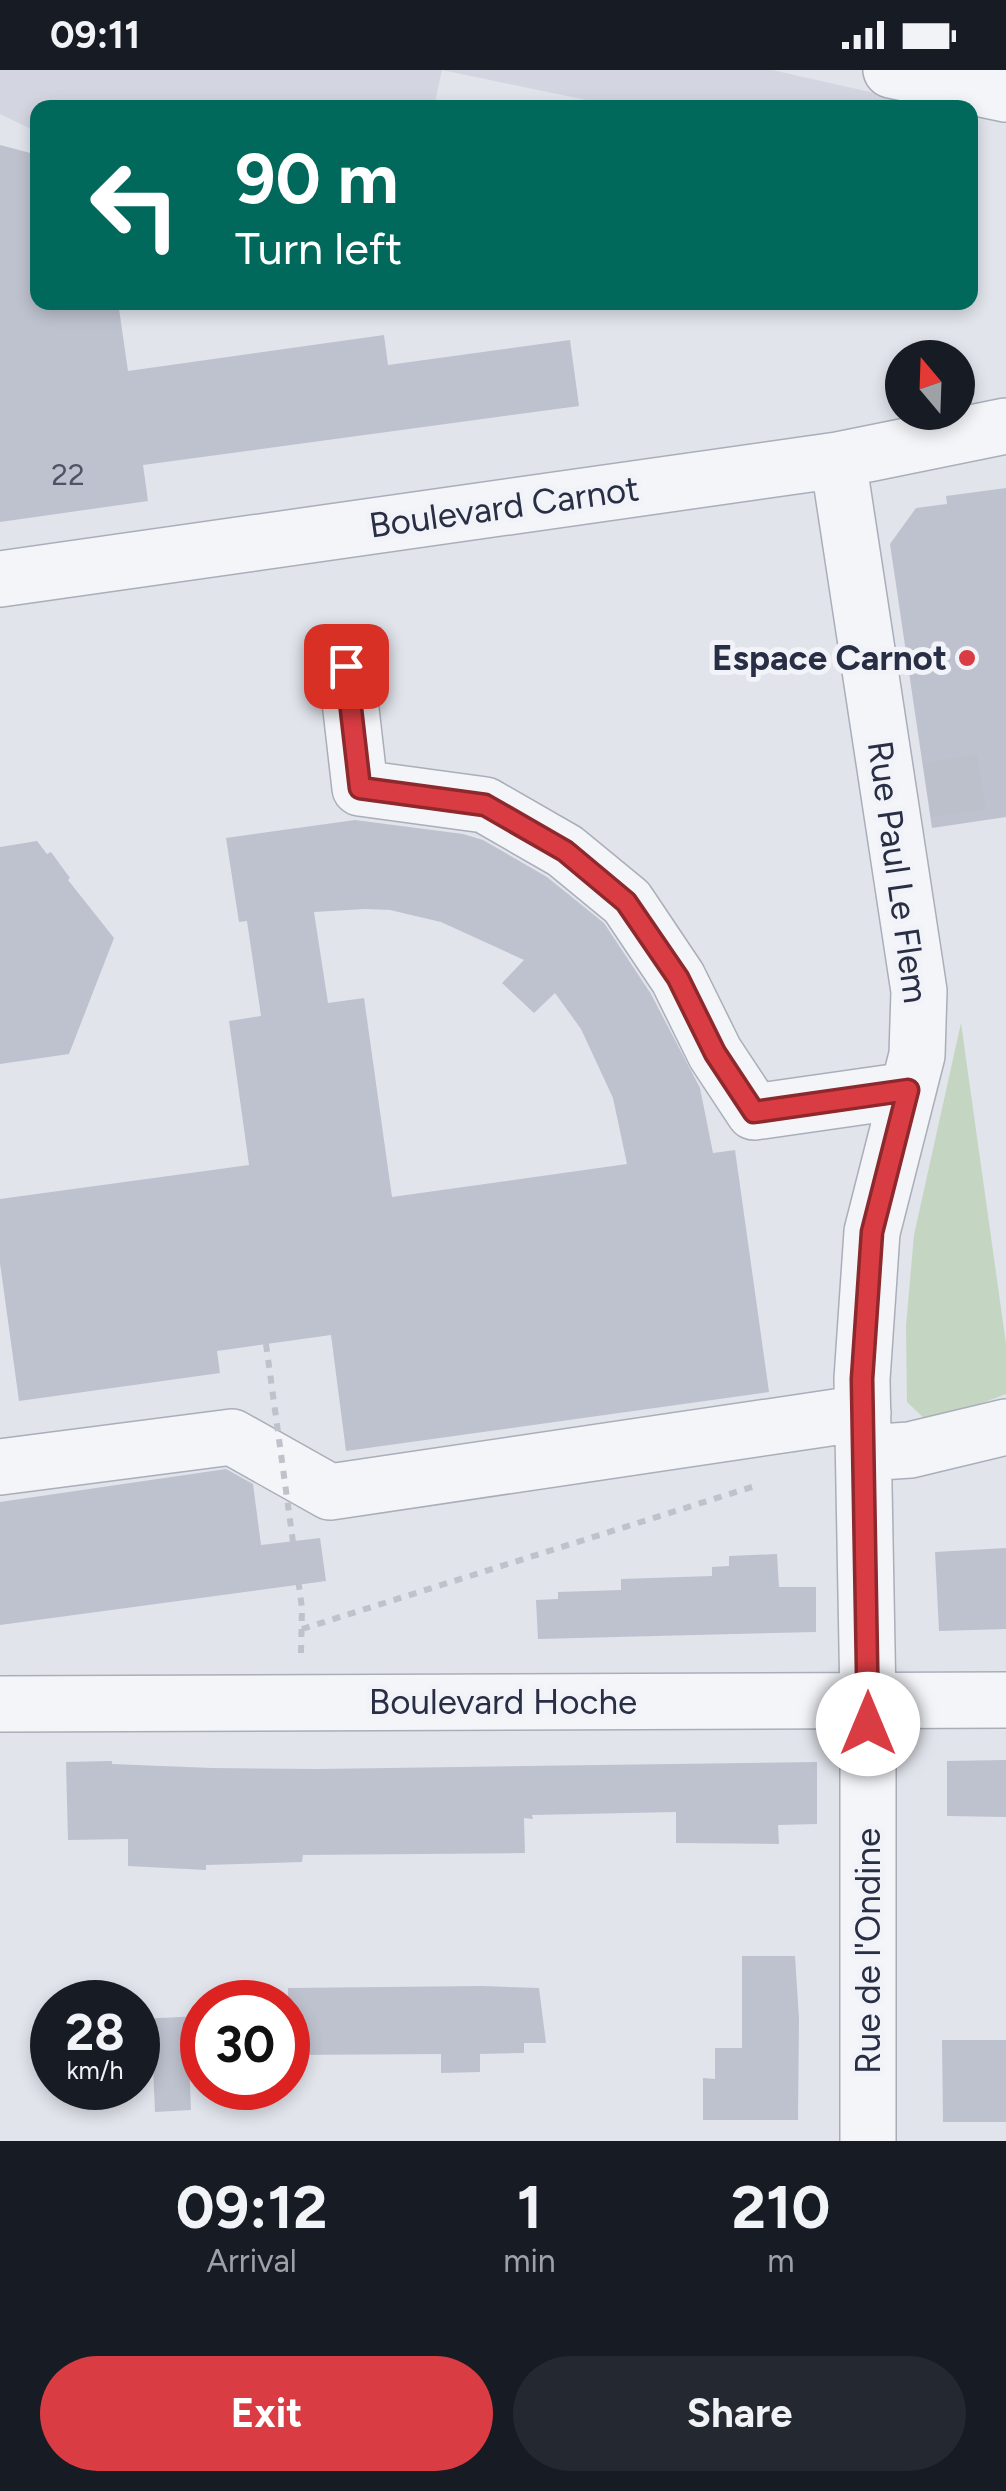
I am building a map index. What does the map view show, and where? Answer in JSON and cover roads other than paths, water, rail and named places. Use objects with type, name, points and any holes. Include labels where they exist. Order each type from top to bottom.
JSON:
[{"type":"street","points":[[891,70],[1006,94]]},
{"type":"street","name":"Boulevard Carnot","points":[[0,579],[838,460],[1006,426]]},
{"type":"street","name":"Rue Paul Le Flem","points":[[838,460],[908,793],[919,991],[917,1055],[872,1232],[862,1379],[868,1701]]},
{"type":"street","points":[[346,666],[360,788],[485,805],[565,851],[626,902],[678,978],[715,1053],[754,1112],[908,1090]]},
{"type":"street","points":[[0,1467],[232,1437],[330,1492],[863,1433],[910,1450],[1006,1427]]},
{"type":"street","name":"Boulevard Hoche","points":[[0,1704],[1006,1700]]},
{"type":"street","name":"Rue de l'Ondine","points":[[868,1701],[868,2141]]},
{"type":"tunnel","points":[[927,790],[1006,778]]},
{"type":"place","name":"Espace Carnot","points":[[967,658]]}]
